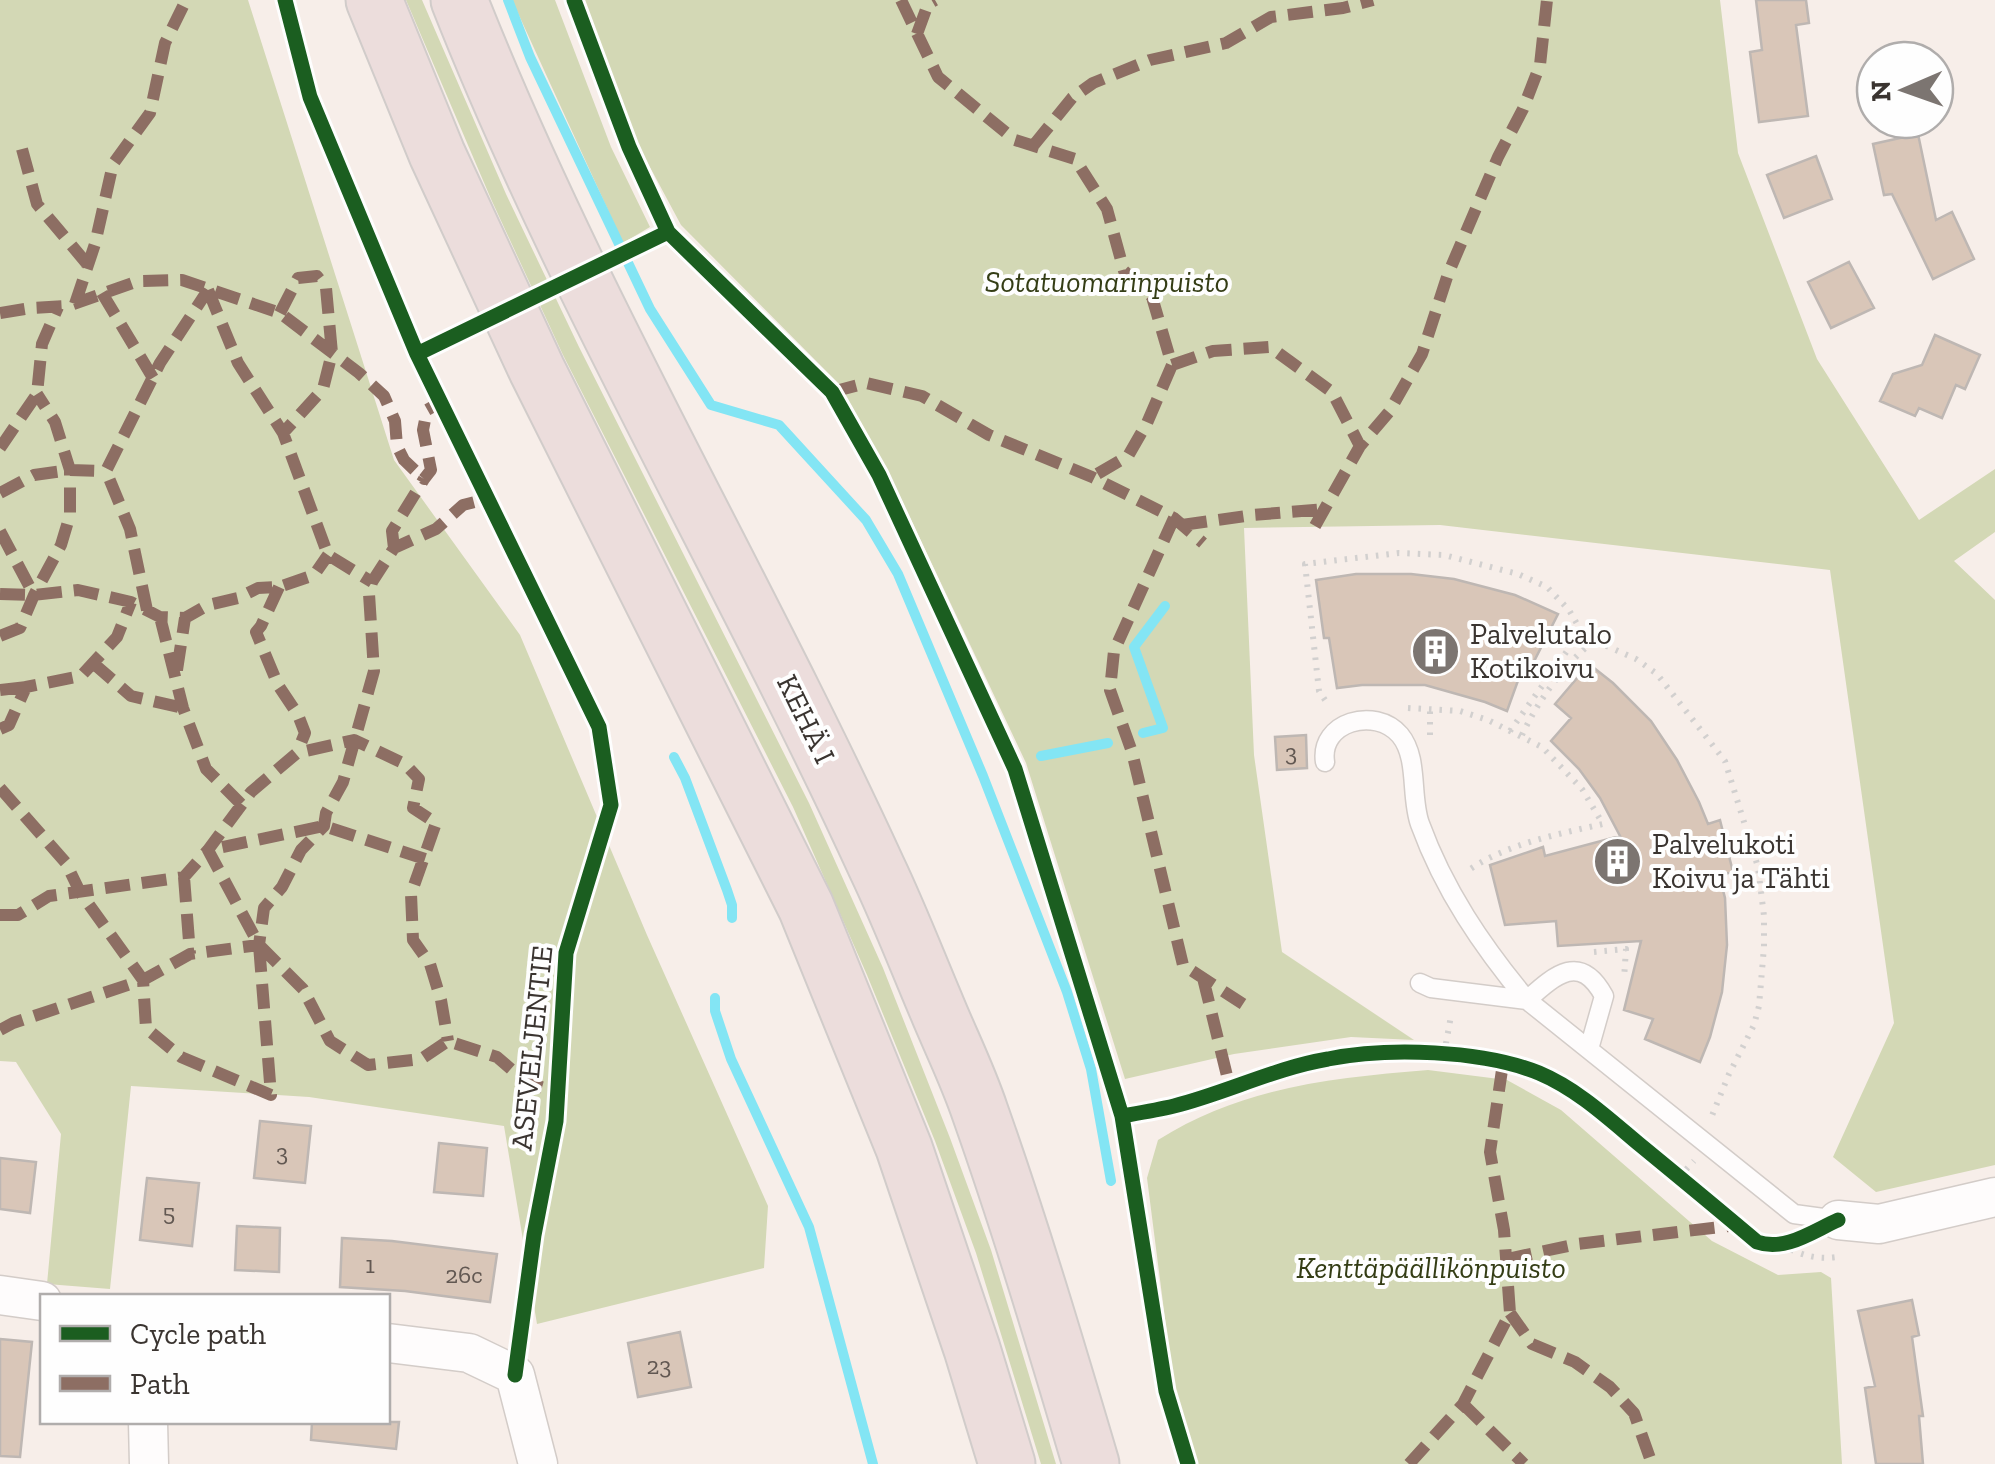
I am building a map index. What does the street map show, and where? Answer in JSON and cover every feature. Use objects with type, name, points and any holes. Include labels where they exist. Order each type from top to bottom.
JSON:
[{"type":"highway","points":[[374,0],[437,154],[538,370],[806,907],[904,1148],[1007,1464]]},
{"type":"highway","name":"KEHÄ I","points":[[459,0],[644,403],[799,702],[879,871],[979,1108],[1048,1319],[1090,1464]]},
{"type":"street","points":[[1838,1220],[1880,1224],[1995,1197]]},
{"type":"street","points":[[0,1296],[40,1301]]},
{"type":"street","points":[[390,1343],[468,1353],[515,1375],[538,1464]]},
{"type":"street","points":[[148,1424],[149,1464]]},
{"type":"lane","points":[[1325,762],[1323,750],[1328,738],[1341,726],[1362,720],[1384,722],[1402,737],[1410,760],[1418,819],[1436,862],[1490,956],[1527,1000],[1794,1214],[1838,1220]]},
{"type":"lane","points":[[1420,984],[1527,1000],[1557,974],[1582,972],[1594,978],[1604,996],[1589,1049]]},
{"type":"path","points":[[1325,700],[1319,692],[1305,564],[1399,553],[1444,555],[1518,574],[1547,586],[1569,610],[1584,636],[1636,659],[1657,674],[1726,761],[1758,867],[1764,916],[1759,1006],[1754,1025],[1729,1074]]},
{"type":"path","points":[[1515,733],[1580,630]]},
{"type":"path","points":[[1515,733],[1576,654],[1594,641]]},
{"type":"path","points":[[1430,710],[1432,750]]},
{"type":"path","points":[[1460,864],[1465,873],[1480,861],[1548,837],[1602,824],[1582,788],[1542,747],[1515,733]]},
{"type":"path","points":[[1428,1054],[1458,1056]]},
{"type":"path","points":[[1696,1109],[1710,1121]]},
{"type":"path","points":[[1665,1166],[1693,1189]]},
{"type":"path","points":[[1768,1246],[1782,1245],[1838,1220]]},
{"type":"green space","points":[[0,0],[248,0],[394,460],[520,635],[647,935],[768,1206],[764,1268],[537,1324],[504,1126],[309,1097],[131,1086],[110,1289],[47,1284],[61,1134],[16,1062],[0,1061]]},
{"type":"green space","points":[[406,0],[422,0],[506,194],[809,803],[883,968],[991,1250],[1056,1464],[1041,1464],[976,1253],[935,1141],[793,807],[563,355]]},
{"type":"green space","points":[[512,0],[555,0],[611,147],[650,227],[623,243]]},
{"type":"green space","name":"Sotatuomarinpuisto","points":[[583,0],[1720,0],[1738,153],[1817,359],[1919,520],[1995,469],[1995,532],[1954,561],[1995,600],[1995,1165],[1876,1192],[1833,1157],[1894,1023],[1830,570],[1440,525],[1244,528],[1254,755],[1282,952],[1414,1040],[1351,1037],[1234,1054],[1125,1079],[1026,763],[887,469],[839,384],[681,225],[637,143]]},
{"type":"green space","name":"Kenttäpäällikönpuisto","points":[[1428,1070],[1507,1080],[1561,1110],[1712,1241],[1778,1275],[1821,1272],[1831,1278],[1842,1464],[1197,1464],[1174,1389],[1147,1178],[1158,1140],[1222,1108],[1288,1088]]},
{"type":"building","points":[[1756,0],[1806,0],[1809,23],[1796,25],[1808,116],[1759,122],[1750,52],[1762,50]]},
{"type":"building","points":[[1919,140],[1936,220],[1952,212],[1974,259],[1933,279],[1892,194],[1884,195],[1873,144]]},
{"type":"building","points":[[1816,156],[1832,199],[1784,218],[1767,175]]},
{"type":"building","points":[[1849,262],[1874,308],[1831,328],[1808,282]]},
{"type":"building","points":[[1935,335],[1980,355],[1965,389],[1956,385],[1942,418],[1919,408],[1915,416],[1880,401],[1893,374],[1922,365]]},
{"type":"building","name":"Palvelutalo Kotikoivu","points":[[1356,574],[1454,579],[1515,595],[1558,614],[1525,679],[1520,675],[1507,711],[1425,685],[1337,688],[1329,638],[1324,638],[1316,580]]},
{"type":"building","name":"Palvelukoti Koivu ja Tähti","points":[[1589,664],[1651,721],[1677,760],[1708,824],[1720,820],[1733,872],[1719,875],[1725,898],[1727,945],[1722,992],[1700,1062],[1645,1039],[1653,1019],[1624,1010],[1641,941],[1558,946],[1556,921],[1505,925],[1490,865],[1543,847],[1545,856],[1620,836],[1579,769],[1551,741],[1571,718],[1555,704]]},
{"type":"building","points":[[1306,735],[1307,768],[1277,770],[1275,737]]},
{"type":"building","points":[[260,1121],[311,1126],[305,1183],[254,1178]]},
{"type":"building","points":[[439,1143],[487,1148],[483,1196],[434,1192]]},
{"type":"building","points":[[0,1158],[36,1162],[30,1213],[0,1209]]},
{"type":"building","points":[[147,1178],[199,1183],[192,1246],[140,1240]]},
{"type":"building","points":[[237,1226],[280,1228],[279,1272],[235,1270]]},
{"type":"building","points":[[342,1238],[497,1254],[490,1302],[340,1287]]},
{"type":"building","points":[[1912,1300],[1919,1335],[1912,1337],[1923,1416],[1919,1416],[1923,1464],[1876,1464],[1865,1388],[1875,1386],[1858,1311]]},
{"type":"building","points":[[680,1332],[691,1387],[638,1397],[628,1343]]},
{"type":"building","points":[[0,1339],[32,1342],[20,1457],[0,1456]]},
{"type":"building","points":[[399,1422],[396,1449],[311,1440],[312,1424]]},
{"type":"waterway","points":[[508,0],[530,57],[650,309],[711,405],[779,425],[866,520],[898,574],[983,776],[1067,992],[1091,1069],[1111,1181]]},
{"type":"waterway","points":[[1143,733],[1163,728],[1134,647],[1165,606]]},
{"type":"waterway","points":[[1041,756],[1108,743]]},
{"type":"waterway","points":[[674,757],[727,890],[732,918]]},
{"type":"waterway","points":[[715,998],[715,1011],[731,1059],[809,1227],[873,1464]]},
{"type":"marked path","points":[[75,304],[95,244],[113,164],[150,113],[165,43],[186,0]]},
{"type":"marked path","points":[[901,0],[938,77],[1015,140],[1075,159],[1107,209],[1124,271],[1152,297],[1172,365],[1128,456],[1092,477]]},
{"type":"marked path","points":[[917,34],[928,4],[935,0]]},
{"type":"marked path","points":[[1033,146],[1072,98],[1093,83],[1150,60],[1226,43],[1271,17],[1373,0]]},
{"type":"marked path","points":[[1315,526],[1360,446],[1389,412],[1422,354],[1448,274],[1540,65],[1547,0]]},
{"type":"marked path","points":[[22,149],[37,204],[88,265]]},
{"type":"marked path","points":[[280,313],[298,278],[317,276],[326,288],[332,353],[323,389],[283,433]]},
{"type":"marked path","points":[[0,313],[68,306],[138,281],[182,280],[280,313],[384,396],[395,421],[397,446],[404,460],[424,479],[431,470],[423,430],[427,410],[441,402]]},
{"type":"marked path","points":[[208,290],[238,363],[283,433],[328,555],[372,582]]},
{"type":"marked path","points":[[147,610],[130,529],[106,471],[160,363],[208,290]]},
{"type":"marked path","points":[[102,293],[153,378]]},
{"type":"marked path","points":[[0,448],[37,394],[42,344],[58,307]]},
{"type":"marked path","points":[[1172,365],[1213,351],[1270,347],[1332,392],[1360,446]]},
{"type":"marked path","points":[[832,392],[866,383],[922,396],[989,435],[1092,477],[1174,518],[1203,543]]},
{"type":"marked path","points":[[0,636],[20,628],[61,545],[70,515],[70,470],[55,422],[37,394]]},
{"type":"marked path","points":[[0,493],[34,475],[106,471]]},
{"type":"marked path","points":[[394,548],[392,531],[424,479]]},
{"type":"marked path","points":[[0,1030],[143,980],[190,954],[259,945],[264,908],[282,887],[301,850],[324,826],[326,813],[343,782],[374,671],[369,594],[372,582],[394,548],[436,529],[463,505],[487,499]]},
{"type":"marked path","points":[[1182,525],[1325,509]]},
{"type":"marked path","points":[[1174,518],[1114,651],[1110,690],[1132,752],[1183,965],[1243,1004]]},
{"type":"marked path","points":[[0,531],[34,595]]},
{"type":"marked path","points":[[0,594],[78,590],[131,602],[160,617],[185,618],[208,605],[238,598],[258,588],[279,587],[314,575],[328,555]]},
{"type":"marked path","points":[[279,587],[256,632],[278,685],[305,733],[297,753]]},
{"type":"marked path","points":[[0,729],[9,725],[26,687],[81,676],[117,637],[131,602]]},
{"type":"marked path","points":[[160,617],[183,708],[206,769],[241,804]]},
{"type":"marked path","points":[[177,670],[185,618]]},
{"type":"marked path","points":[[93,663],[131,696],[183,708]]},
{"type":"marked path","points":[[0,690],[26,687]]},
{"type":"marked path","points":[[0,915],[18,915],[49,896],[184,877],[251,792],[297,753],[354,740],[405,764],[419,779],[413,808],[436,823],[411,894],[413,940],[430,964],[448,1041]]},
{"type":"marked path","points":[[0,788],[66,863],[80,892],[143,980],[146,1028],[181,1057],[271,1095],[259,945]]},
{"type":"marked path","points":[[425,859],[324,826],[208,850],[259,945],[303,989],[330,1041],[368,1065],[421,1059],[448,1041],[497,1057],[527,1083],[558,1092]]},
{"type":"marked path","points":[[184,877],[190,954]]},
{"type":"marked path","points":[[1203,978],[1230,1088]]},
{"type":"marked path","points":[[1409,1464],[1463,1404],[1510,1313],[1504,1230],[1490,1152],[1503,1063]]},
{"type":"marked path","points":[[1507,1259],[1577,1244],[1737,1225]]},
{"type":"marked path","points":[[1510,1313],[1532,1344],[1575,1362],[1610,1387],[1634,1413],[1652,1464]]},
{"type":"marked path","points":[[1463,1404],[1524,1464]]},
{"type":"cycle path","name":"ASEVELJENTIE","points":[[285,0],[310,97],[417,354],[599,727],[611,805],[566,953],[556,1121],[534,1235],[515,1375]]},
{"type":"cycle path","points":[[574,0],[629,147],[668,232],[832,392],[879,475],[1015,769],[1122,1116],[1166,1391],[1188,1464]]},
{"type":"cycle path","points":[[417,354],[668,232]]},
{"type":"cycle path","points":[[1122,1116],[1174,1106],[1328,1059],[1406,1052],[1463,1055],[1516,1065],[1566,1087],[1757,1242],[1788,1242],[1838,1220]]},
{"type":"place","name":"Palvelutalo Kotikoivu","points":[[1435,651]]},
{"type":"place","name":"Palvelukoti Koivu ja Tähti","points":[[1617,861]]}]
